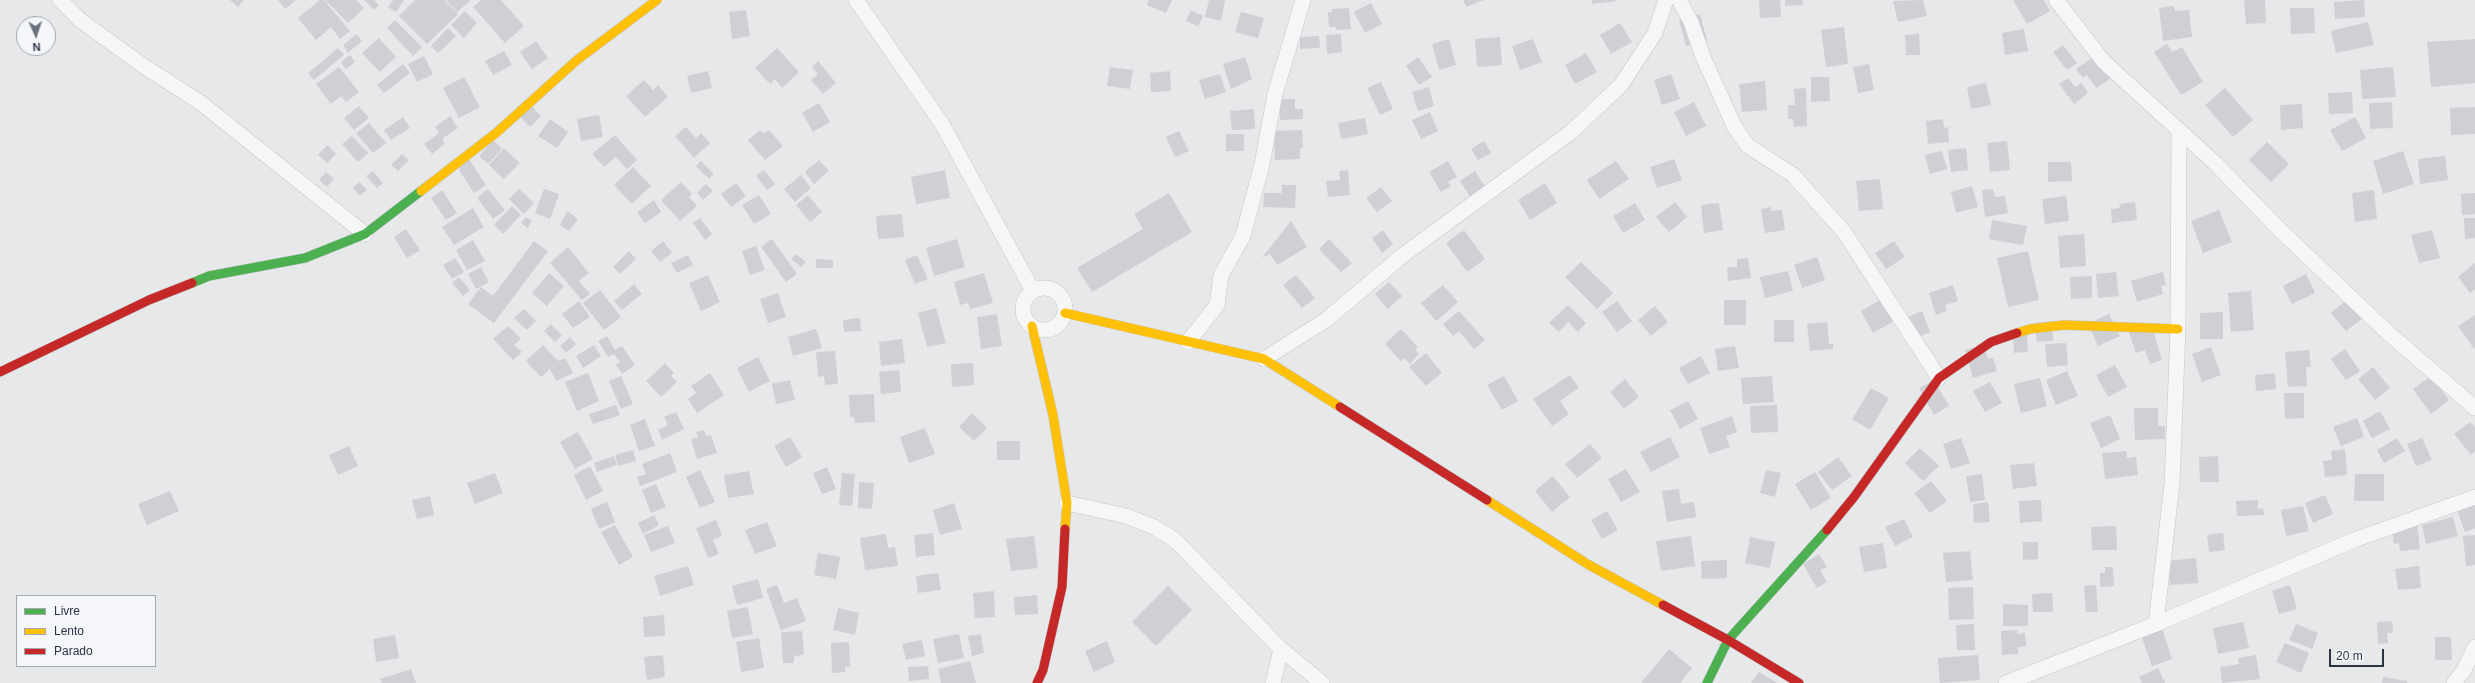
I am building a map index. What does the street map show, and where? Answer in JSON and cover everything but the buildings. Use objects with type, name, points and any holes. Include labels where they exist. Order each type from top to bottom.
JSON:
[{"type":"street","points":[[60,0],[80,20],[142,65],[201,103],[365,234]]},
{"type":"street","points":[[0,372],[149,300],[209,276],[305,258],[365,234],[496,133],[577,60],[657,0]]},
{"type":"street","points":[[856,0],[942,124],[1033,291]]},
{"type":"street","points":[[1188,342],[1217,305],[1221,275],[1244,236],[1262,164],[1275,94],[1303,0]]},
{"type":"street","points":[[1264,359],[1326,320],[1403,256],[1571,132],[1621,85],[1655,33],[1666,0]]},
{"type":"street","points":[[1678,0],[1691,22],[1702,57],[1735,128],[1748,146],[1793,175],[1844,232],[1939,378]]},
{"type":"street","points":[[2056,0],[2104,62],[2179,132],[2215,163],[2280,230],[2386,331],[2475,408]]},
{"type":"street","points":[[2156,624],[2172,484],[2178,330],[2179,132]]},
{"type":"street","points":[[1032,326],[1048,329],[1062,321],[1065,313],[1065,305],[1056,292],[1049,288],[1033,291],[1027,297],[1024,312],[1032,326],[1053,415],[1067,503],[1062,587],[1043,679]]},
{"type":"street","points":[[1065,313],[1264,359],[1589,565],[1728,640],[1799,683]]},
{"type":"street","points":[[1707,683],[1728,640],[1814,546],[1849,503],[1939,378],[1991,342],[2030,329],[2064,325],[2178,330]]},
{"type":"street","points":[[2006,683],[2156,624],[2354,540],[2475,497]]},
{"type":"street","points":[[1067,503],[1126,516],[1154,527],[1175,540],[1281,649],[1322,683]]},
{"type":"street","points":[[2454,683],[2464,670],[2475,647]]},
{"type":"street","points":[[1274,683],[1281,649]]},
{"type":"traffic: fast","points":[[192,283],[209,276],[305,258],[365,234],[421,191]]},
{"type":"traffic: fast","points":[[1707,683],[1728,640],[1827,530]]},
{"type":"traffic: slow","points":[[421,191],[496,133],[577,60],[657,0]]},
{"type":"traffic: slow","points":[[1065,313],[1264,359],[1340,407]]},
{"type":"traffic: slow","points":[[2017,333],[2030,329],[2064,325],[2178,329]]},
{"type":"traffic: slow","points":[[1032,326],[1053,415],[1067,503],[1065,529]]},
{"type":"traffic: slow","points":[[1487,500],[1589,565],[1663,605]]},
{"type":"traffic: jam","points":[[0,372],[149,300],[192,283]]},
{"type":"traffic: jam","points":[[1827,530],[1854,497],[1939,378],[1991,342],[2017,333]]},
{"type":"traffic: jam","points":[[1340,407],[1487,500]]},
{"type":"traffic: jam","points":[[1037,683],[1043,670],[1062,587],[1065,529]]},
{"type":"traffic: jam","points":[[1663,605],[1728,640],[1799,683]]}]
